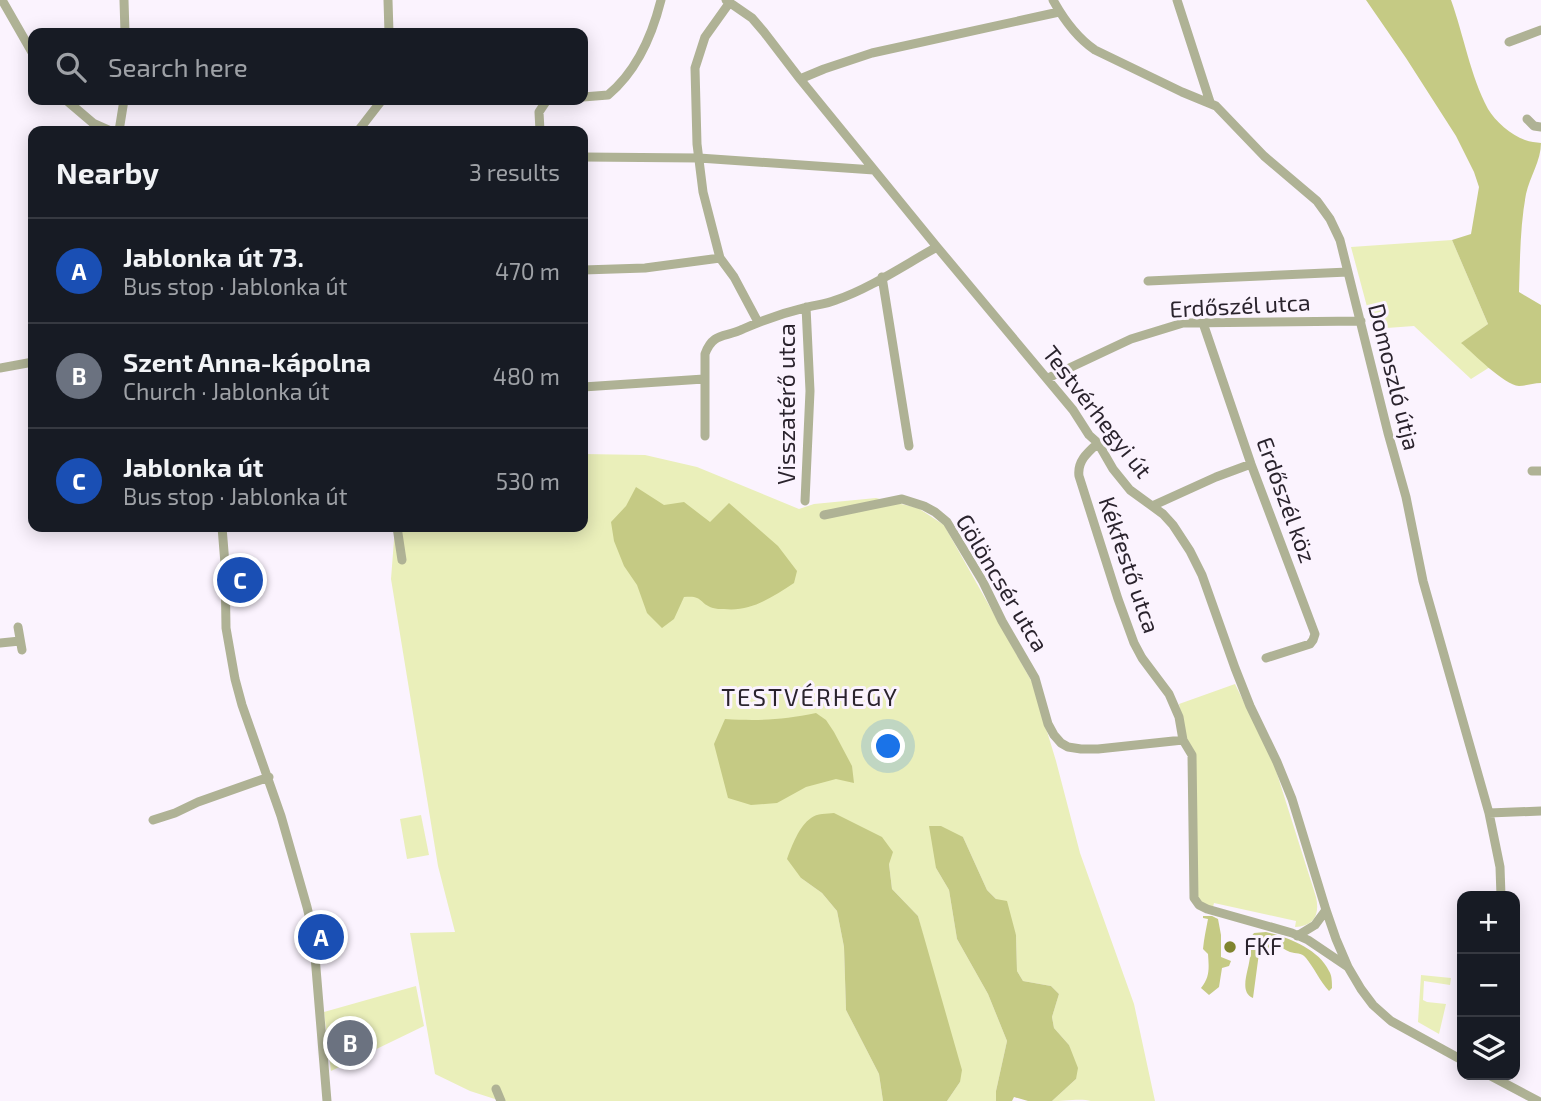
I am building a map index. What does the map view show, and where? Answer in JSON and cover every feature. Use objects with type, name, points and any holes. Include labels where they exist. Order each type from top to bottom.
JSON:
[{"type":"street","points":[[2,0],[28,45]]},
{"type":"street","points":[[124,0],[125,28]]},
{"type":"street","points":[[388,0],[390,28]]},
{"type":"street","points":[[588,97],[608,95],[625,78],[647,43],[661,0]]},
{"type":"street","name":"Domoszló útja","points":[[1053,0],[1082,41],[1095,50],[1216,106],[1264,156],[1310,194],[1336,230],[1406,497],[1423,581],[1489,813],[1500,867],[1501,891]]},
{"type":"street","points":[[1177,0],[1210,102]]},
{"type":"street","points":[[728,1],[705,37],[695,68],[699,159],[703,192],[720,258],[734,277],[758,321]]},
{"type":"street","name":"Testvérhegyi út","points":[[728,1],[752,18],[937,247],[1048,378],[1130,490],[1173,525],[1202,575],[1250,706],[1293,799],[1326,910],[1348,967],[1366,998],[1382,1014],[1414,1035],[1457,1057]]},
{"type":"street","points":[[800,79],[873,53],[1059,12]]},
{"type":"street","points":[[1509,42],[1541,30]]},
{"type":"street","points":[[72,105],[100,126]]},
{"type":"street","points":[[121,126],[123,105]]},
{"type":"street","points":[[362,126],[378,105]]},
{"type":"street","points":[[540,126],[539,111],[542,105]]},
{"type":"street","points":[[1528,119],[1534,126],[1541,127]]},
{"type":"street","points":[[588,158],[699,159],[874,170]]},
{"type":"street","name":"Visszatérő utca","points":[[704,379],[708,344],[717,338],[740,331],[758,321],[835,301],[937,247]]},
{"type":"street","points":[[588,270],[645,268],[720,258]]},
{"type":"street","points":[[1148,281],[1348,272]]},
{"type":"street","points":[[882,277],[909,446]]},
{"type":"street","name":"Visszatérő utca","points":[[805,501],[810,391],[806,307]]},
{"type":"street","name":"Erdőszél utca","points":[[1048,378],[1131,339],[1182,323],[1361,321]]},
{"type":"street","name":"Erdőszél köz","points":[[1203,323],[1251,464],[1315,634],[1310,644],[1266,658]]},
{"type":"street","points":[[0,368],[28,363]]},
{"type":"street","points":[[588,387],[704,379],[705,436]]},
{"type":"street","name":"Kékfestő utca","points":[[1098,443],[1086,453],[1078,467],[1079,476],[1134,643],[1169,694],[1179,717],[1183,740],[1191,751],[1193,760],[1194,898],[1199,905],[1207,909],[1308,940],[1348,967]]},
{"type":"street","points":[[1152,506],[1251,464]]},
{"type":"street","name":"Gölöncsér utca","points":[[824,515],[902,499],[924,506],[947,522],[1029,667],[1041,696],[1048,724],[1061,743],[1081,750],[1183,740]]},
{"type":"street","points":[[222,532],[226,628],[242,705],[269,776],[313,932],[327,1101]]},
{"type":"street","points":[[398,532],[402,560]]},
{"type":"street","points":[[0,643],[21,645],[18,627]]},
{"type":"street","points":[[153,820],[269,776]]},
{"type":"street","points":[[1489,813],[1541,811]]},
{"type":"street","points":[[1297,936],[1311,929],[1321,920],[1326,910]]},
{"type":"street","points":[[1498,1080],[1538,1101]]},
{"type":"street","points":[[496,1089],[501,1101]]},
{"type":"green space","points":[[1366,0],[1451,0],[1472,69],[1488,109],[1499,123],[1514,135],[1541,143],[1524,206],[1519,292],[1541,305],[1541,383],[1519,386],[1513,384],[1497,375],[1461,343],[1488,324],[1452,240],[1471,234],[1479,187],[1456,136]]},
{"type":"green space","points":[[1452,240],[1488,324],[1462,343],[1490,367],[1471,379],[1414,326],[1373,329],[1351,247]]},
{"type":"green space","points":[[588,454],[645,455],[697,467],[799,509],[814,504],[876,498],[918,508],[944,525],[1032,682],[1080,853],[1134,1004],[1155,1101],[1052,1101],[1076,1079],[1069,1045],[1054,1028],[1052,1017],[1059,994],[1051,986],[1023,981],[1017,971],[1016,935],[996,899],[987,890],[963,837],[936,868],[949,890],[957,939],[988,994],[1007,1041],[996,1101],[947,1101],[960,1082],[918,916],[892,889],[889,864],[801,878],[822,893],[837,911],[844,947],[846,1010],[879,1074],[883,1101],[501,1101],[470,1091],[435,1074],[410,933],[455,932],[438,866],[391,579],[395,532],[588,532]]},
{"type":"green space","points":[[636,487],[664,505],[684,502],[710,522],[729,503],[778,546],[797,571],[794,583],[753,606],[744,608],[715,609],[698,598],[684,597],[674,619],[662,628],[647,613],[637,585],[624,566],[614,541],[611,522],[626,506]]},
{"type":"green space","points":[[1235,684],[1273,761],[1316,897],[1316,914],[1311,922],[1302,926],[1295,927],[1296,921],[1214,903],[1213,907],[1197,898],[1187,741],[1179,704]]},
{"type":"green space","points":[[816,713],[826,720],[834,732],[852,766],[854,783],[836,779],[806,787],[777,803],[751,805],[728,798],[714,744],[725,719],[770,719]]},
{"type":"green space","points":[[834,813],[882,837],[893,852],[889,864],[892,889],[918,916],[962,1070],[960,1082],[947,1101],[883,1101],[879,1074],[846,1010],[844,947],[837,911],[822,893],[801,878],[787,859],[796,837],[811,818]]},
{"type":"green space","points":[[421,815],[429,855],[407,859],[400,819]]},
{"type":"green space","points":[[929,826],[941,826],[963,837],[987,890],[996,899],[1007,901],[1016,935],[1017,971],[1023,981],[1051,986],[1059,994],[1052,1017],[1054,1028],[1069,1045],[1078,1068],[1076,1079],[1052,1101],[1028,1101],[1014,1097],[1012,1101],[996,1101],[1007,1041],[988,994],[957,939],[949,890],[936,868]]},
{"type":"green space","points":[[1203,916],[1218,919],[1221,957],[1231,961],[1229,966],[1222,968],[1219,987],[1209,995],[1201,988],[1209,968],[1208,954],[1203,949],[1208,919]]},
{"type":"green space","points":[[1266,932],[1293,941],[1318,956],[1330,973],[1332,988],[1329,991],[1326,988],[1304,956],[1275,944],[1272,954],[1259,953],[1253,998],[1248,995],[1245,984],[1250,959],[1248,941],[1254,933]]},
{"type":"green space","points":[[1421,975],[1451,978],[1450,985],[1424,981],[1423,1000],[1446,1004],[1439,1034],[1418,1022]]},
{"type":"green space","points":[[416,986],[424,1026],[331,1071],[324,1012]]},
{"type":"place","name":"Jablonka út","points":[[240,580]]},
{"type":"place","name":"Jablonka út 73.","points":[[321,937]]},
{"type":"place","name":"FKF","points":[[1230,947]]},
{"type":"place","name":"Szent Anna-kápolna","points":[[350,1043]]},
{"type":"district","name":"TESTVÉRHEGY","points":[[810,698]]}]
